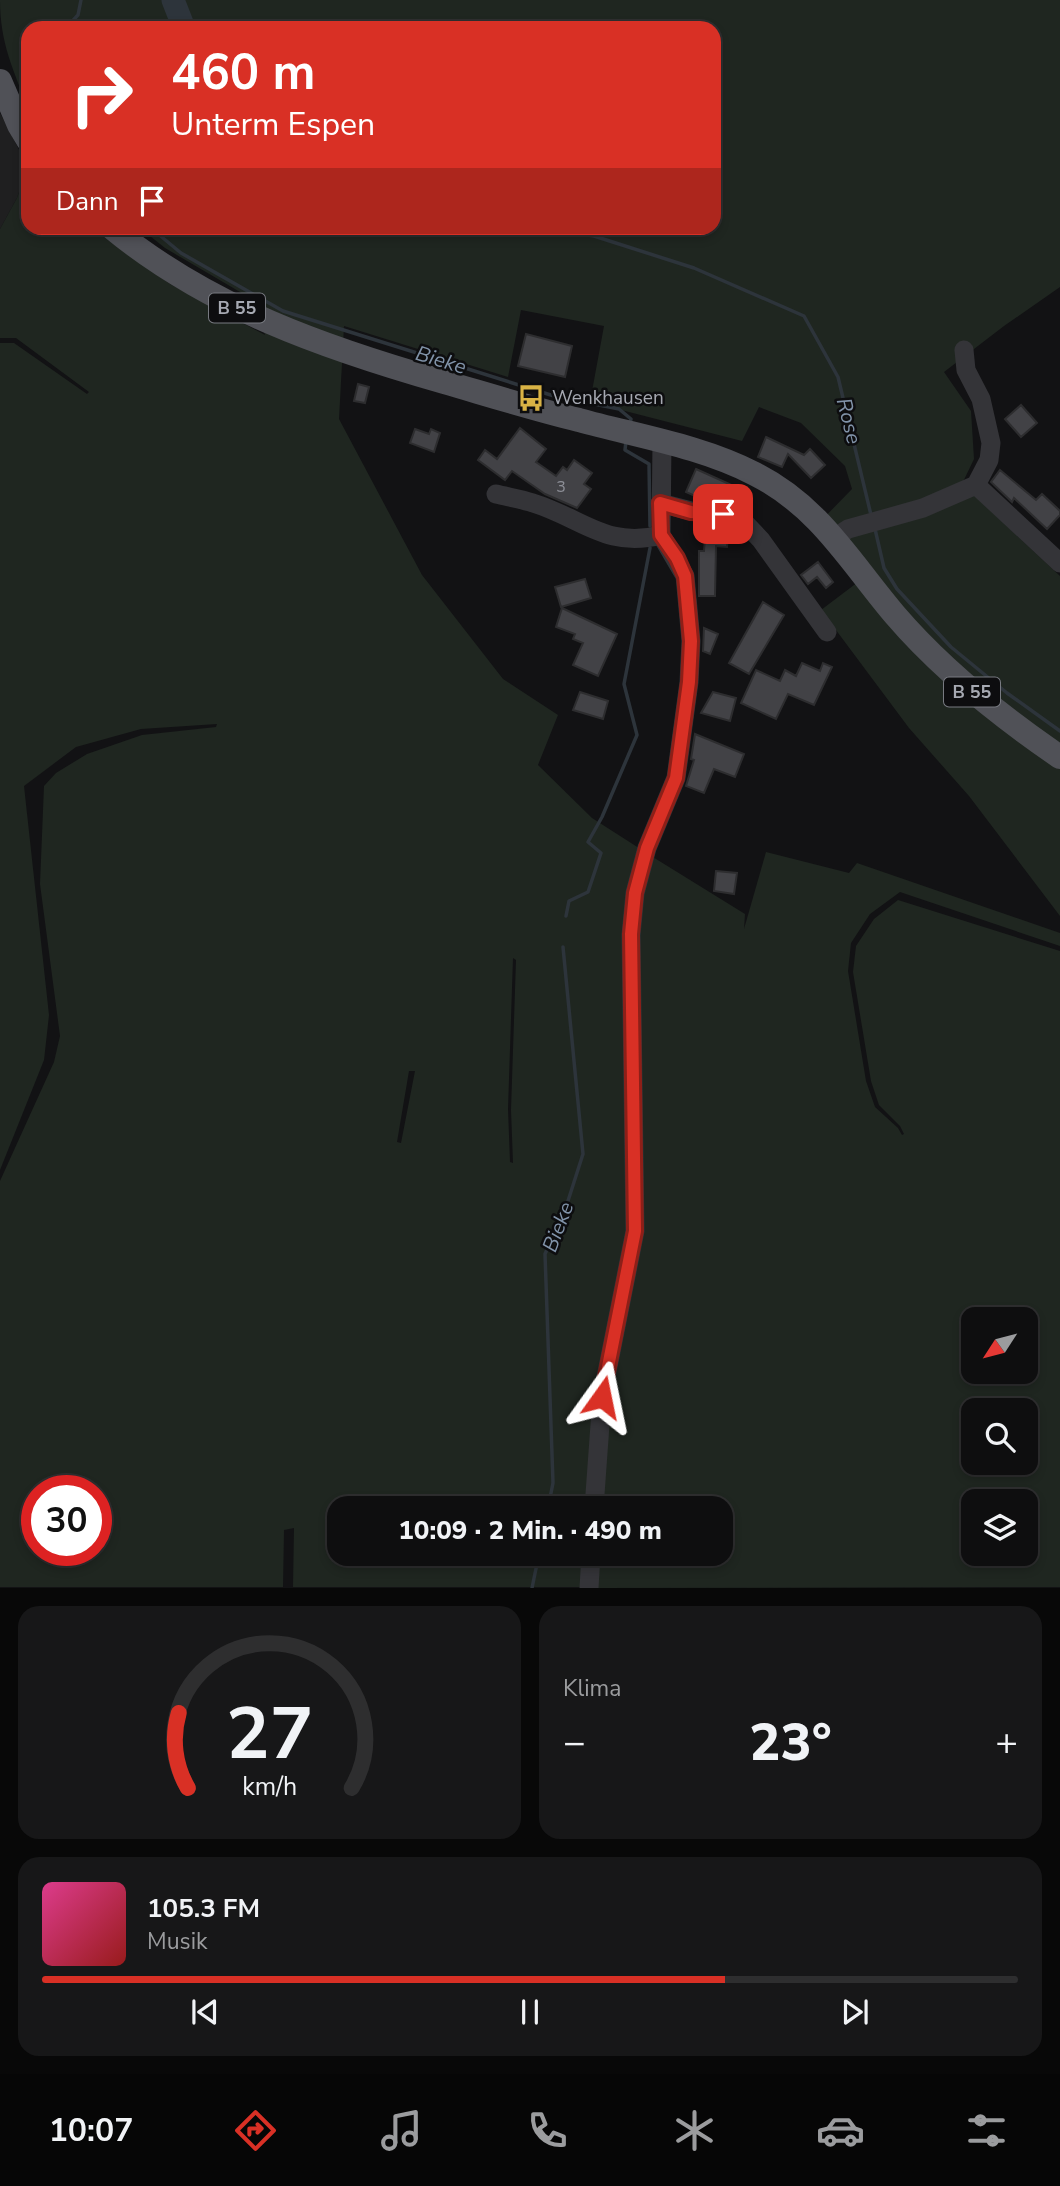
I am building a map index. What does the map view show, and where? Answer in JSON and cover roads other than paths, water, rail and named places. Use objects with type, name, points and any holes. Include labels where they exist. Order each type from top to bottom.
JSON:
[{"type":"main road","points":[[0,81],[21,128]]},
{"type":"main road","name":"B 55","points":[[122,235],[146,253],[244,312],[291,332],[376,362],[652,439],[731,464],[779,486],[805,506],[834,538],[895,615],[930,653],[971,691],[1060,758]]},
{"type":"street","points":[[834,538],[859,526],[902,514],[976,485],[989,460],[991,443],[981,398],[969,378],[964,361],[964,349]]},
{"type":"street","points":[[595,1496],[602,1397],[635,1231],[631,934],[635,893],[647,848],[676,778],[689,682],[691,641],[685,576],[677,558],[661,535],[652,439]]},
{"type":"street","points":[[976,485],[1060,563]]},
{"type":"street","points":[[496,494],[534,503],[598,532],[620,538],[641,540],[661,535]]},
{"type":"street","points":[[660,503],[691,512],[736,516],[744,522],[761,540],[827,632]]},
{"type":"street","points":[[589,1587],[590,1566]]},
{"type":"waterway","points":[[72,21],[78,15],[81,0]]},
{"type":"waterway","name":"Rose","points":[[173,0],[181,21]]},
{"type":"waterway","name":"Bieke","points":[[159,235],[181,253],[283,311],[554,396],[619,409],[631,419],[630,423]]},
{"type":"waterway","name":"Rose","points":[[588,235],[694,268],[804,316],[838,377],[871,515]]},
{"type":"waterway","name":"Bieke","points":[[626,441],[625,450],[649,464],[650,526]]},
{"type":"waterway","name":"Rose","points":[[875,529],[884,568],[897,589],[951,647],[1007,693],[1060,731]]},
{"type":"waterway","name":"Bieke","points":[[566,916],[569,901],[588,892],[601,853],[588,842],[602,817],[637,735],[624,684],[650,548]]},
{"type":"waterway","name":"Bieke","points":[[550,1496],[553,1483],[545,1254],[567,1204],[583,1154],[563,947]]},
{"type":"waterway","name":"Bieke","points":[[532,1588],[537,1566]]},
{"type":"place","name":"Wenkhausen","points":[[531,398]]}]
